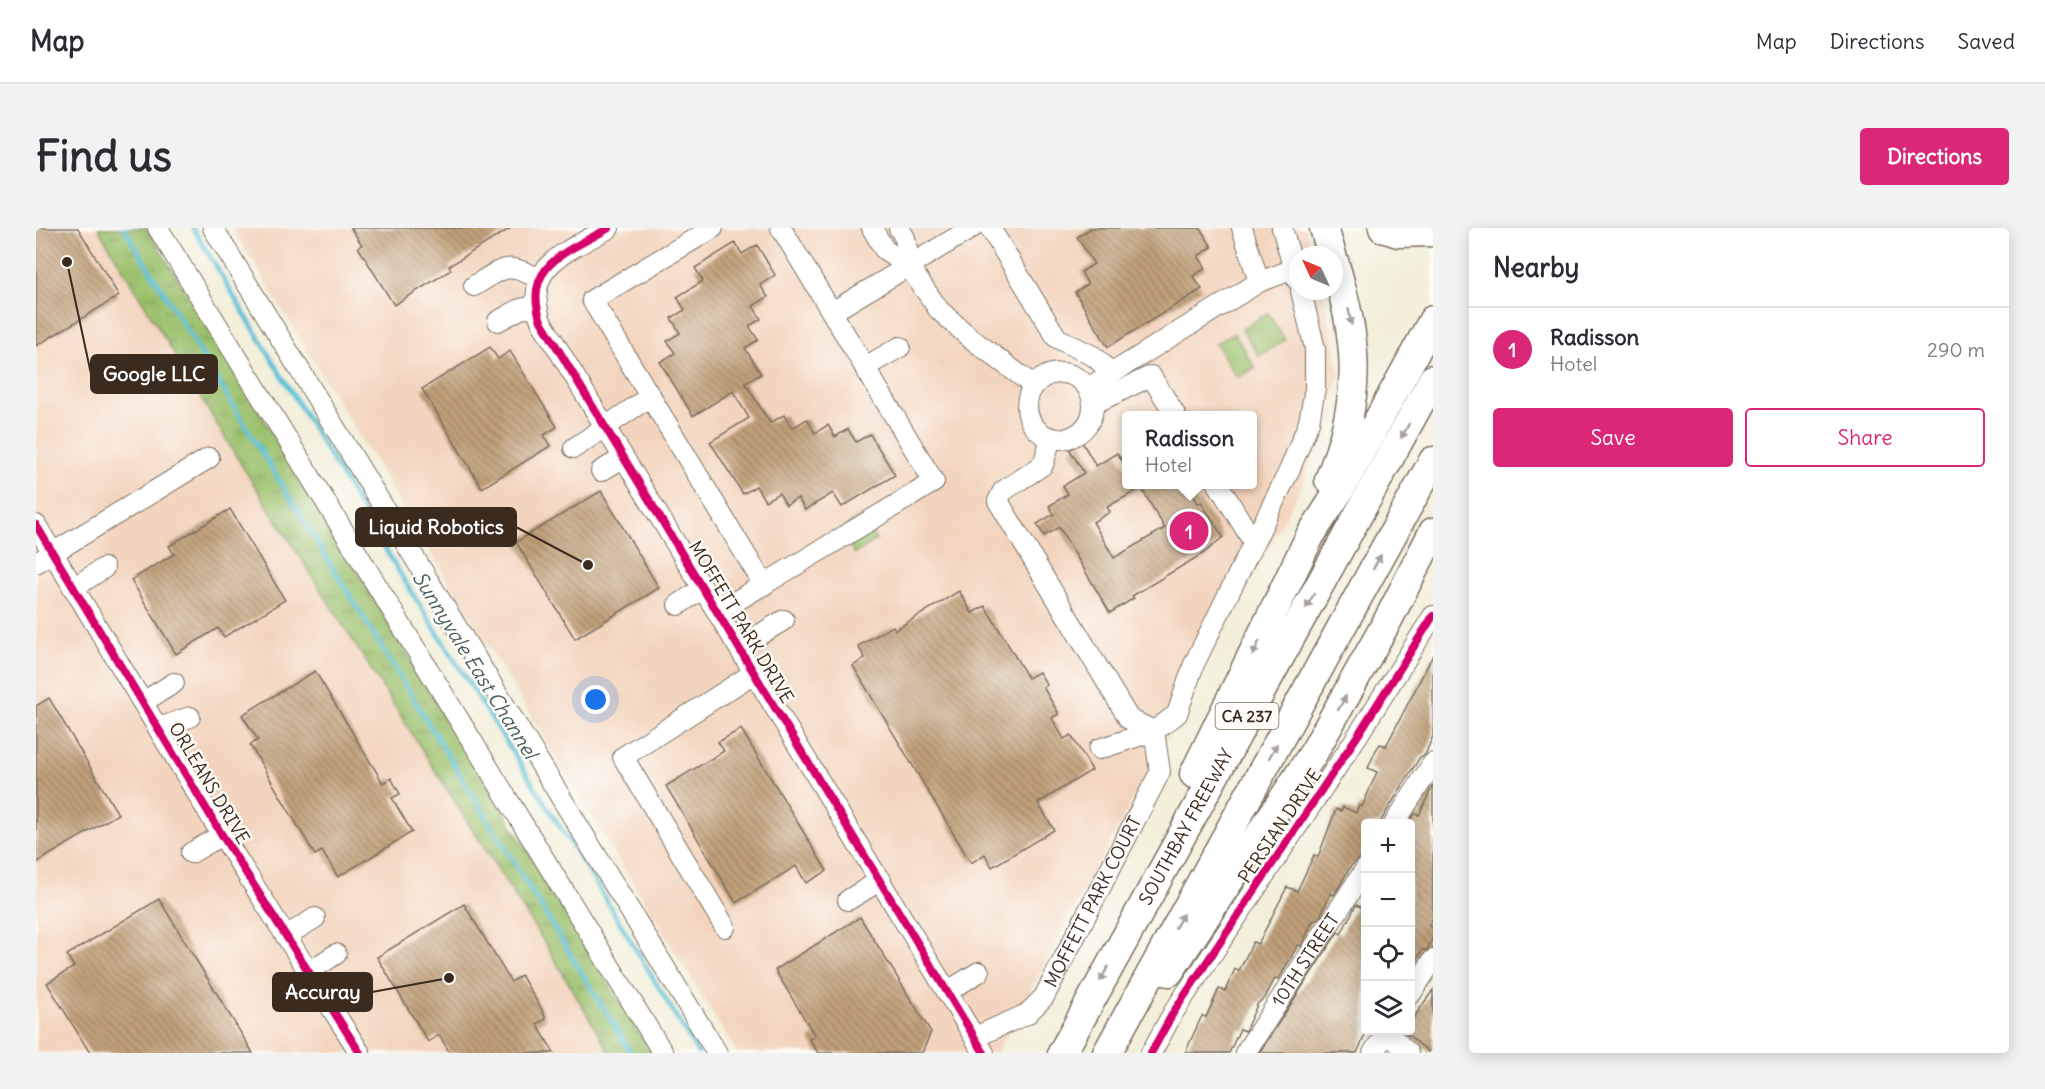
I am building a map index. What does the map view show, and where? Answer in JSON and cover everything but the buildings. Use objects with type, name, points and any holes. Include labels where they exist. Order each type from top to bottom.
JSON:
[{"type":"highway","points":[[1324,228],[1329,246]]},
{"type":"highway","points":[[1383,228],[1398,234],[1433,232]]},
{"type":"highway","points":[[1310,536],[1348,424],[1354,385],[1354,343],[1343,290]]},
{"type":"highway","points":[[1126,934],[1175,813],[1310,536],[1341,488],[1433,320]]},
{"type":"highway","name":"SOUTHBAY FREEWAY","points":[[1062,1053],[1433,379]]},
{"type":"highway","name":"CA 237","points":[[1107,1053],[1433,461]]},
{"type":"highway","points":[[1120,1028],[1174,966],[1278,811],[1388,620],[1433,532]]},
{"type":"highway","points":[[1388,620],[1433,554]]},
{"type":"street","points":[[158,228],[663,1053]]},
{"type":"street","points":[[213,228],[717,1053]]},
{"type":"street","points":[[498,321],[520,309],[535,306],[534,294],[546,266],[557,257],[609,228]]},
{"type":"street","points":[[718,612],[934,482],[781,228]]},
{"type":"street","points":[[872,228],[884,249],[910,268],[939,310],[969,337],[1033,385]]},
{"type":"street","points":[[899,228],[904,237],[910,268]]},
{"type":"street","points":[[832,312],[910,268],[972,228]]},
{"type":"street","points":[[990,228],[1057,338],[1095,357],[1111,373]]},
{"type":"street","points":[[1242,228],[1258,282]]},
{"type":"street","points":[[1282,228],[1289,252]]},
{"type":"street","points":[[700,231],[592,300],[764,585]]},
{"type":"street","points":[[474,286],[506,266],[520,268],[539,279]]},
{"type":"street","points":[[1091,396],[1081,380],[1061,372],[1051,373],[1033,385],[1028,395],[1028,417],[1041,434],[1052,438],[1062,440],[1081,432],[1088,424],[1091,396],[1111,373],[1258,282],[1289,277]]},
{"type":"street","points":[[1099,749],[1154,731],[1177,714],[1194,664],[1290,471],[1309,422],[1315,388],[1315,349],[1302,300]]},
{"type":"street","name":"MOFFETT PARK DRIVE","points":[[535,306],[541,321],[623,458],[979,1045]]},
{"type":"street","points":[[865,367],[900,347]]},
{"type":"street","points":[[1091,396],[1151,376],[1173,411]]},
{"type":"street","points":[[574,448],[651,396]]},
{"type":"street","points":[[1052,438],[1043,465],[1003,491],[998,501],[1129,720],[1154,731]]},
{"type":"street","points":[[36,564],[209,458]]},
{"type":"street","points":[[601,471],[623,458]]},
{"type":"street","points":[[1221,489],[1254,543]]},
{"type":"street","name":"ORLEANS DRIVE","points":[[36,525],[222,835],[360,1053]]},
{"type":"street","points":[[73,588],[105,568]]},
{"type":"street","points":[[678,605],[703,588]]},
{"type":"street","name":"PERSIAN DRIVE","points":[[1151,1053],[1173,1013],[1358,735],[1433,616]]},
{"type":"street","points":[[739,647],[784,620]]},
{"type":"street","points":[[725,927],[623,757],[754,673]]},
{"type":"street","points":[[143,702],[174,683]]},
{"type":"street","points":[[159,728],[190,717]]},
{"type":"street","name":"MOFFETT PARK COURT","points":[[979,1045],[1027,1014],[1044,997],[1160,772],[1154,731]]},
{"type":"street","points":[[1397,819],[1433,763]]},
{"type":"street","points":[[191,853],[222,835]]},
{"type":"street","name":"10TH STREET","points":[[1245,1053],[1362,873]]},
{"type":"street","points":[[848,900],[881,880]]},
{"type":"street","points":[[286,936],[315,918]]},
{"type":"street","points":[[310,971],[336,954]]},
{"type":"street","points":[[1415,987],[1433,960]]},
{"type":"street","points":[[948,991],[979,972]]},
{"type":"street","points":[[1374,1053],[1385,1035]]},
{"type":"street","points":[[1392,1035],[1408,1053]]},
{"type":"shaded area","points":[[36,228],[98,228],[241,464],[549,950],[610,1053],[36,1053]]},
{"type":"shaded area","points":[[232,228],[1305,228],[1310,246],[1289,246],[1289,300],[1325,300],[1340,376],[1305,480],[997,1053],[737,1053]]},
{"type":"green space","points":[[98,228],[147,228],[651,1053],[610,1053],[549,950],[241,464]]},
{"type":"green space","points":[[1268,313],[1285,340],[1259,356],[1242,329]]},
{"type":"green space","points":[[1234,333],[1255,368],[1237,378],[1216,343]]},
{"type":"green space","points":[[861,516],[876,540],[855,554],[840,530]]},
{"type":"waterway","points":[[124,228],[631,1053]]},
{"type":"waterway","name":"Sunnyvale East Channel","points":[[193,228],[404,580],[602,893],[698,1053]]},
{"type":"cycle path","points":[[609,228],[565,253],[552,262],[543,273],[538,286],[537,302],[541,321],[984,1053]]},
{"type":"cycle path","points":[[36,525],[222,835],[360,1053]]},
{"type":"cycle path","points":[[1151,1053],[1173,1013],[1358,735],[1433,616]]},
{"type":"place","name":"Google LLC","points":[[67,262]]},
{"type":"place","name":"Radisson","points":[[1189,531]]},
{"type":"place","name":"Liquid Robotics","points":[[588,565]]},
{"type":"place","name":"Accuray","points":[[449,978]]}]
